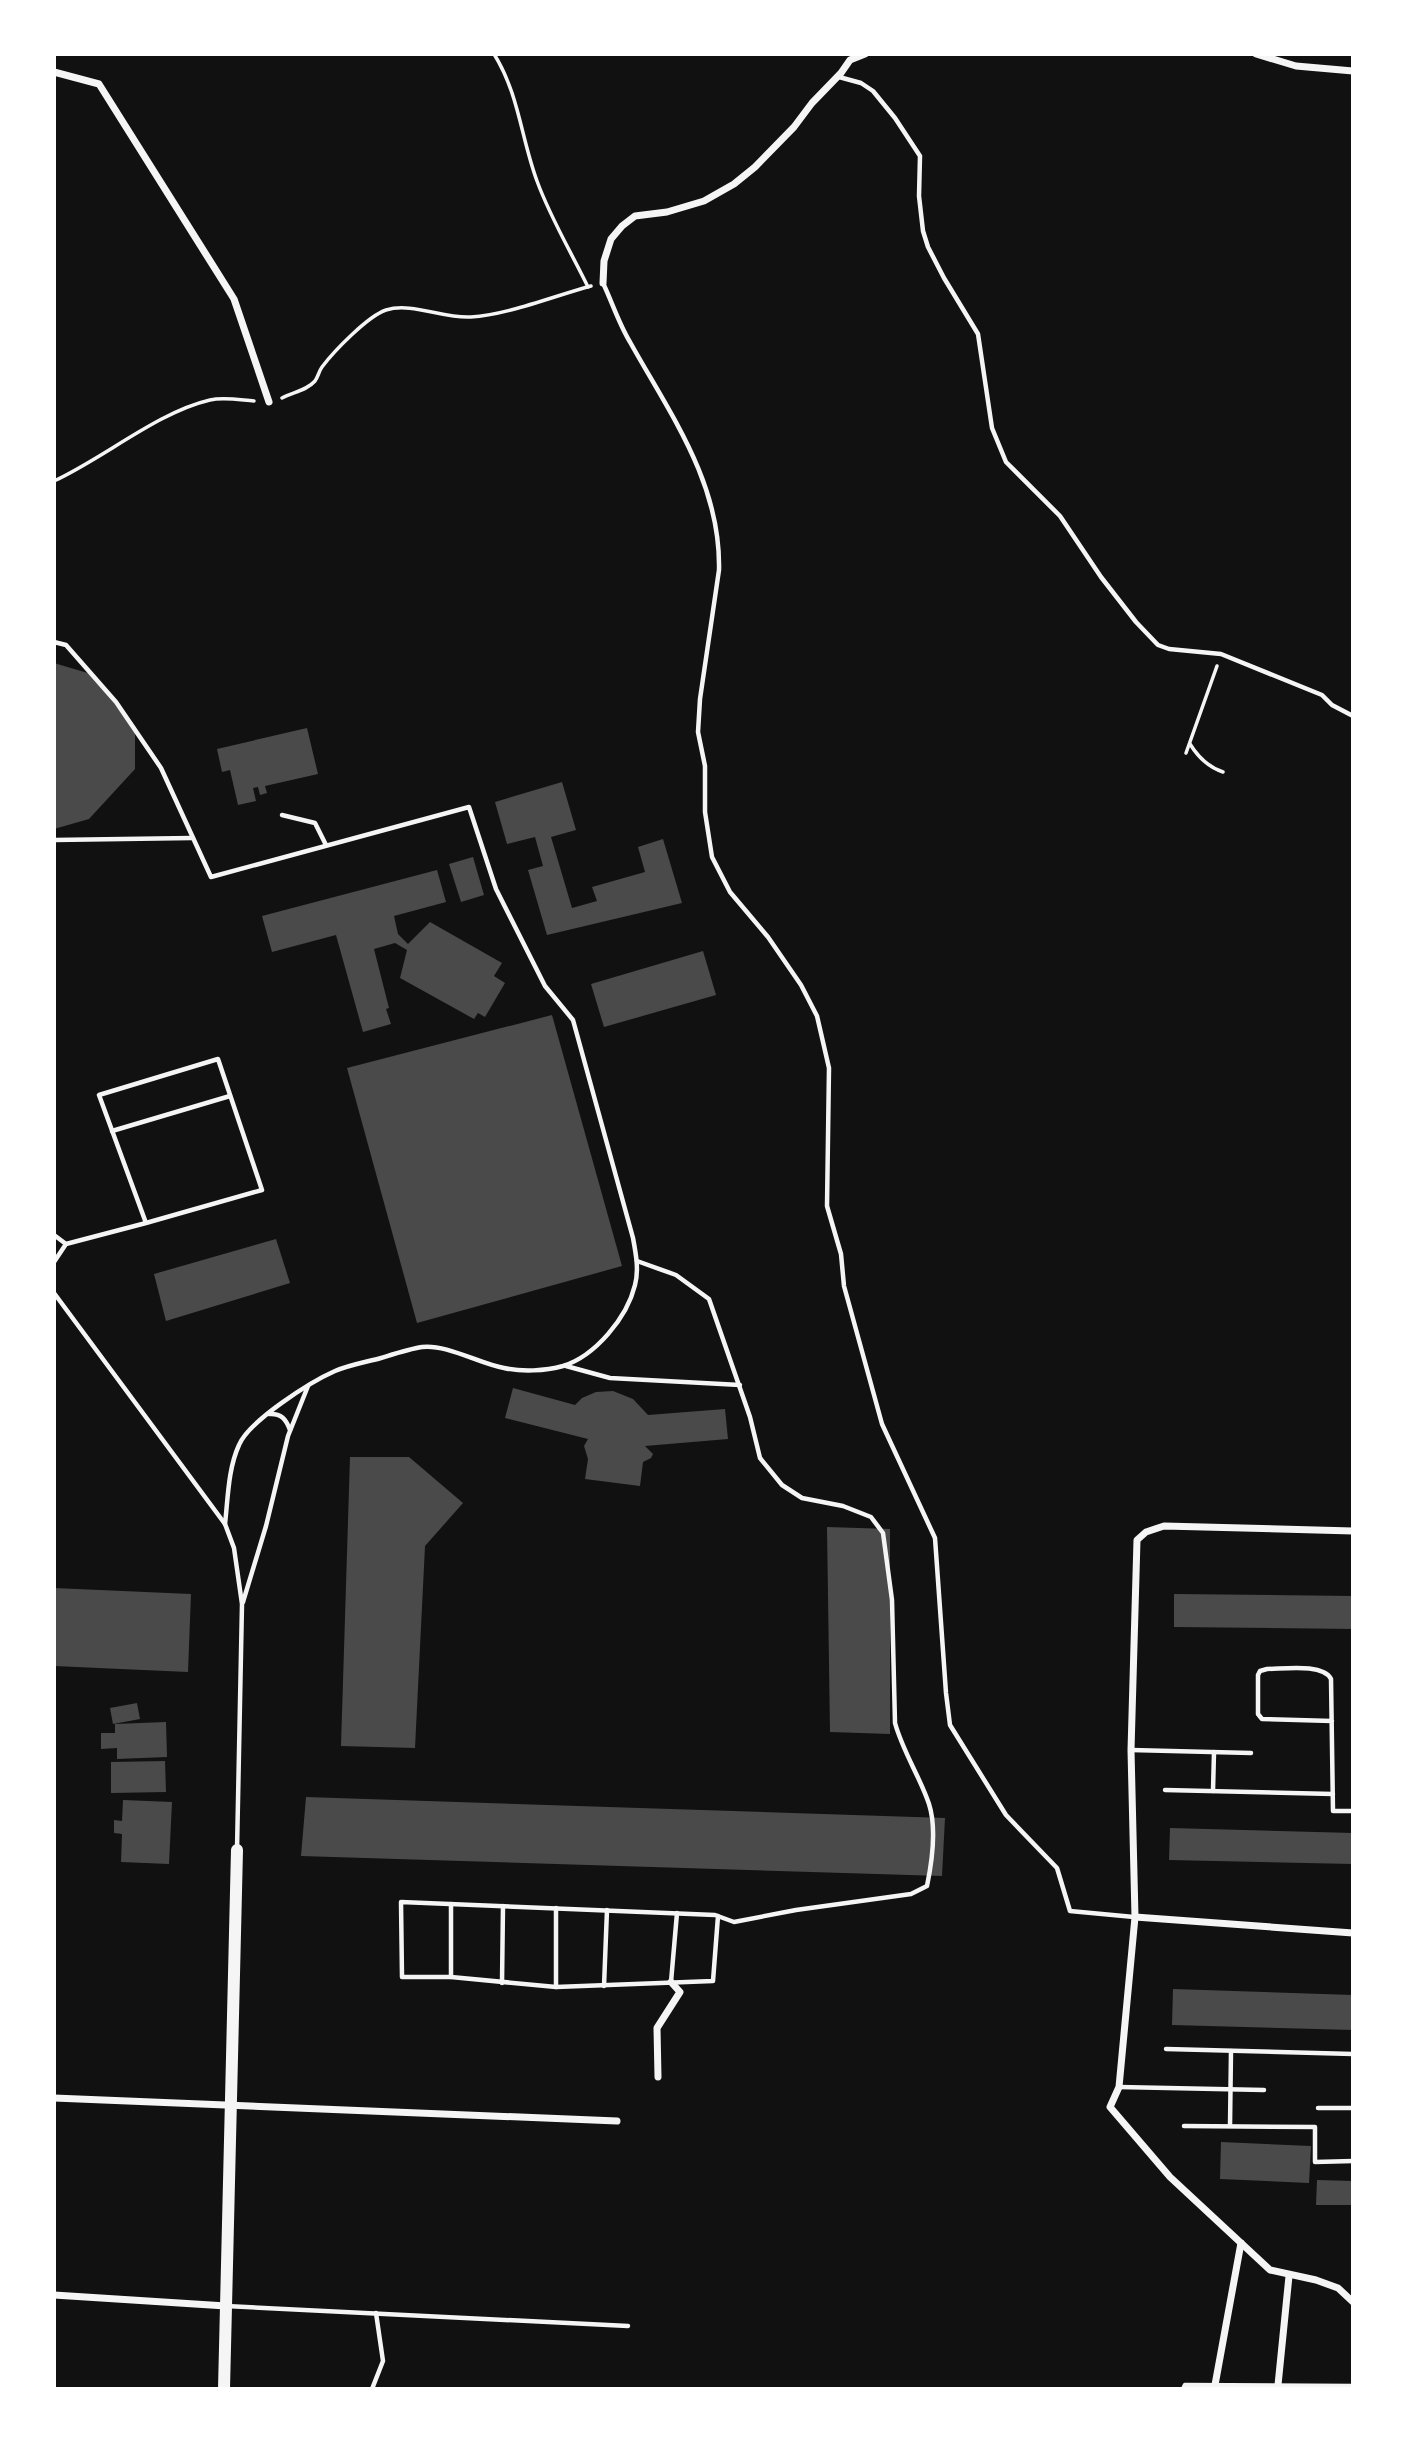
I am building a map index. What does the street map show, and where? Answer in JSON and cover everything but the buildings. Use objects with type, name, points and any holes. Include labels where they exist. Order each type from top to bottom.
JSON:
[{"type":"street","points":[[603,283],[604,261],[611,239],[622,226],[635,216],[667,212],[704,201],[734,184],[794,127],[850,60],[865,54]]},
{"type":"street","points":[[1256,54],[1296,66],[1353,71]]},
{"type":"street","points":[[54,72],[99,85],[234,299],[269,402]]},
{"type":"street","points":[[1353,1531],[1164,1526],[1146,1532],[1137,1541],[1131,1750],[1135,1917],[1119,2087],[1110,2107],[1170,2176],[1270,2270],[1317,2280],[1338,2288],[1353,2302]]},
{"type":"street","points":[[225,2389],[237,1850]]},
{"type":"street","points":[[1135,1917],[1353,1933]]},
{"type":"street","points":[[658,2077],[657,2028],[680,1992],[671,1982]]},
{"type":"street","points":[[54,2098],[617,2121]]},
{"type":"street","points":[[1215,2385],[1241,2244]]},
{"type":"street","points":[[1278,2385],[1289,2276]]},
{"type":"street","points":[[54,2295],[226,2306]]},
{"type":"lane","points":[[837,77],[860,83],[873,91],[920,156],[919,196],[923,231],[944,278],[978,334],[992,428],[1006,462],[1060,516],[1101,577],[1158,645],[1169,649],[1222,654],[1322,695],[1332,705],[1353,716]]},
{"type":"lane","points":[[603,283],[628,339],[677,420],[704,481],[711,504],[720,550],[719,570],[700,699],[698,732],[705,766],[705,812],[712,857],[730,892],[768,937],[801,985],[817,1016],[829,1068],[827,1206],[841,1254],[844,1286],[882,1424],[935,1538],[950,1725],[1006,1815],[1058,1867],[1070,1910],[1135,1917]]},
{"type":"lane","points":[[54,642],[66,645],[116,702],[161,768],[211,877],[468,807],[496,889],[545,986],[573,1020],[637,1261],[635,1285],[612,1330],[587,1353],[566,1366],[548,1370],[506,1369],[441,1349],[424,1347],[336,1371],[308,1385],[251,1427],[239,1445],[232,1472],[225,1524]]},
{"type":"lane","points":[[282,815],[315,823],[327,845]]},
{"type":"lane","points":[[54,840],[192,838]]},
{"type":"lane","points":[[54,1262],[66,1244],[146,1223],[262,1190],[218,1059],[99,1095],[146,1223]]},
{"type":"lane","points":[[112,1131],[230,1096]]},
{"type":"lane","points":[[54,1235],[66,1244]]},
{"type":"lane","points":[[637,1261],[676,1275],[709,1299],[740,1385],[760,1458],[782,1485],[802,1498],[843,1506],[871,1517],[883,1533],[892,1600],[895,1723],[930,1806],[933,1827],[928,1886],[911,1894],[796,1910],[734,1922],[718,1916],[677,1913],[401,1902],[402,1977],[451,1977],[556,1987],[713,1981],[718,1916]]},
{"type":"lane","points":[[54,1293],[225,1524],[234,1548],[242,1604],[237,1850]]},
{"type":"lane","points":[[566,1366],[610,1377],[740,1385]]},
{"type":"lane","points":[[242,1604],[266,1526],[290,1431],[308,1385]]},
{"type":"lane","points":[[269,1414],[277,1413],[283,1417],[290,1431]]},
{"type":"lane","points":[[1332,1721],[1262,1719],[1258,1714],[1260,1671],[1319,1669],[1328,1674],[1331,1679],[1332,1721],[1333,1811],[1353,1811]]},
{"type":"lane","points":[[1131,1750],[1251,1752]]},
{"type":"lane","points":[[1213,1791],[1214,1752]]},
{"type":"lane","points":[[1165,1790],[1333,1794]]},
{"type":"lane","points":[[451,1977],[452,1904]]},
{"type":"lane","points":[[502,1983],[503,1906]]},
{"type":"lane","points":[[556,1908],[556,1987]]},
{"type":"lane","points":[[604,1986],[607,1910]]},
{"type":"lane","points":[[671,1982],[677,1913]]},
{"type":"lane","points":[[1166,2049],[1353,2054]]},
{"type":"lane","points":[[1230,2126],[1231,2051]]},
{"type":"lane","points":[[1119,2087],[1264,2090]]},
{"type":"lane","points":[[1318,2108],[1353,2108]]},
{"type":"lane","points":[[1184,2126],[1315,2127],[1315,2162],[1353,2161]]},
{"type":"lane","points":[[226,2306],[628,2326]]},
{"type":"lane","points":[[372,2389],[383,2361],[376,2313]]},
{"type":"lane","points":[[1183,2389],[1185,2385],[1353,2386]]},
{"type":"path","points":[[494,54],[515,98],[537,180],[588,287]]},
{"type":"path","points":[[54,481],[80,469],[165,418],[199,404],[221,399],[269,402],[303,390],[317,379],[320,370],[355,331],[384,311],[406,309],[449,317],[472,317],[503,312],[603,283]]},
{"type":"path","points":[[1186,753],[1222,654]]},
{"type":"path","points":[[1190,744],[1202,760],[1213,769],[1223,772]]}]
